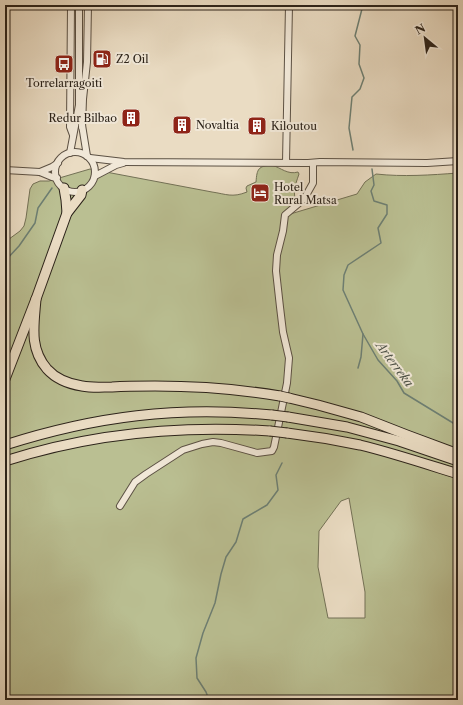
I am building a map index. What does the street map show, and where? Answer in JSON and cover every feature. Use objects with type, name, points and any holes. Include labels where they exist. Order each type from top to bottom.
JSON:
[{"type":"highway","points":[[64,188],[67,213]]},
{"type":"highway","points":[[5,379],[18,348],[67,213],[81,194],[82,190]]},
{"type":"highway","points":[[36,299],[33,336],[38,356],[48,370],[59,378],[72,384],[91,387],[212,387],[280,396],[361,417],[407,436],[458,454]]},
{"type":"highway","points":[[5,366],[18,348]]},
{"type":"highway","points":[[5,445],[41,434],[124,417],[146,414],[213,411],[272,415],[347,427],[399,441],[458,461]]},
{"type":"highway","points":[[5,461],[83,441],[143,432],[202,428],[240,429],[288,433],[359,445],[458,474]]},
{"type":"street","points":[[71,5],[70,127],[73,135]]},
{"type":"street","points":[[58,163],[56,173],[57,178],[58,182],[64,188],[75,191],[82,190],[92,183],[95,176],[94,166],[88,157],[79,105],[79,5]]},
{"type":"street","points":[[82,127],[87,62],[88,5]]},
{"type":"street","points":[[286,162],[289,5]]},
{"type":"street","points":[[70,153],[79,105]]},
{"type":"street","points":[[40,172],[58,163],[65,155],[76,152],[82,153],[88,157],[124,162],[427,163],[458,161]]},
{"type":"street","points":[[95,176],[124,162]]},
{"type":"street","points":[[120,506],[136,482],[183,450],[213,442],[257,453],[272,451],[288,383],[289,358],[283,332],[280,307],[276,271],[277,255],[285,215],[304,199],[313,183],[313,163]]},
{"type":"street","points":[[5,170],[40,172],[57,178]]},
{"type":"green space","points":[[272,165],[291,173],[298,172],[299,174],[294,192],[297,204],[287,215],[357,194],[365,182],[376,174],[407,176],[458,173],[458,700],[5,700],[5,242],[20,231],[24,226],[30,189],[33,184],[40,181],[49,181],[90,169],[237,195],[247,192],[247,186],[256,182],[258,171],[261,167]],"holes":[[[349,498],[365,592],[365,618],[328,618],[318,567],[319,531],[341,501]]]},
{"type":"waterway","points":[[353,150],[349,128],[352,97],[360,89],[364,78],[359,64],[360,45],[355,36],[363,5]]},
{"type":"waterway","points":[[358,368],[361,357],[363,334],[343,290],[344,275],[348,265],[381,243],[378,228],[387,214],[387,205],[374,201],[371,191],[374,185],[372,169]]},
{"type":"waterway","points":[[5,261],[19,246],[35,223],[38,208],[52,188]]},
{"type":"waterway","name":"Arterreka","points":[[363,334],[378,360],[397,381],[404,393],[458,426]]},
{"type":"waterway","points":[[209,700],[197,678],[196,658],[203,633],[215,603],[226,557],[236,542],[243,519],[267,505],[278,490],[276,475],[282,463]]},
{"type":"place","name":"Z2 Oil","points":[[102,59]]},
{"type":"place","name":"Torrelarragoiti","points":[[64,64]]},
{"type":"place","name":"Redur Bilbao","points":[[131,118]]},
{"type":"place","name":"Novaltia","points":[[182,125]]},
{"type":"place","name":"Kiloutou","points":[[257,126]]},
{"type":"place","name":"Hotel Rural Matsa","points":[[260,193]]}]
